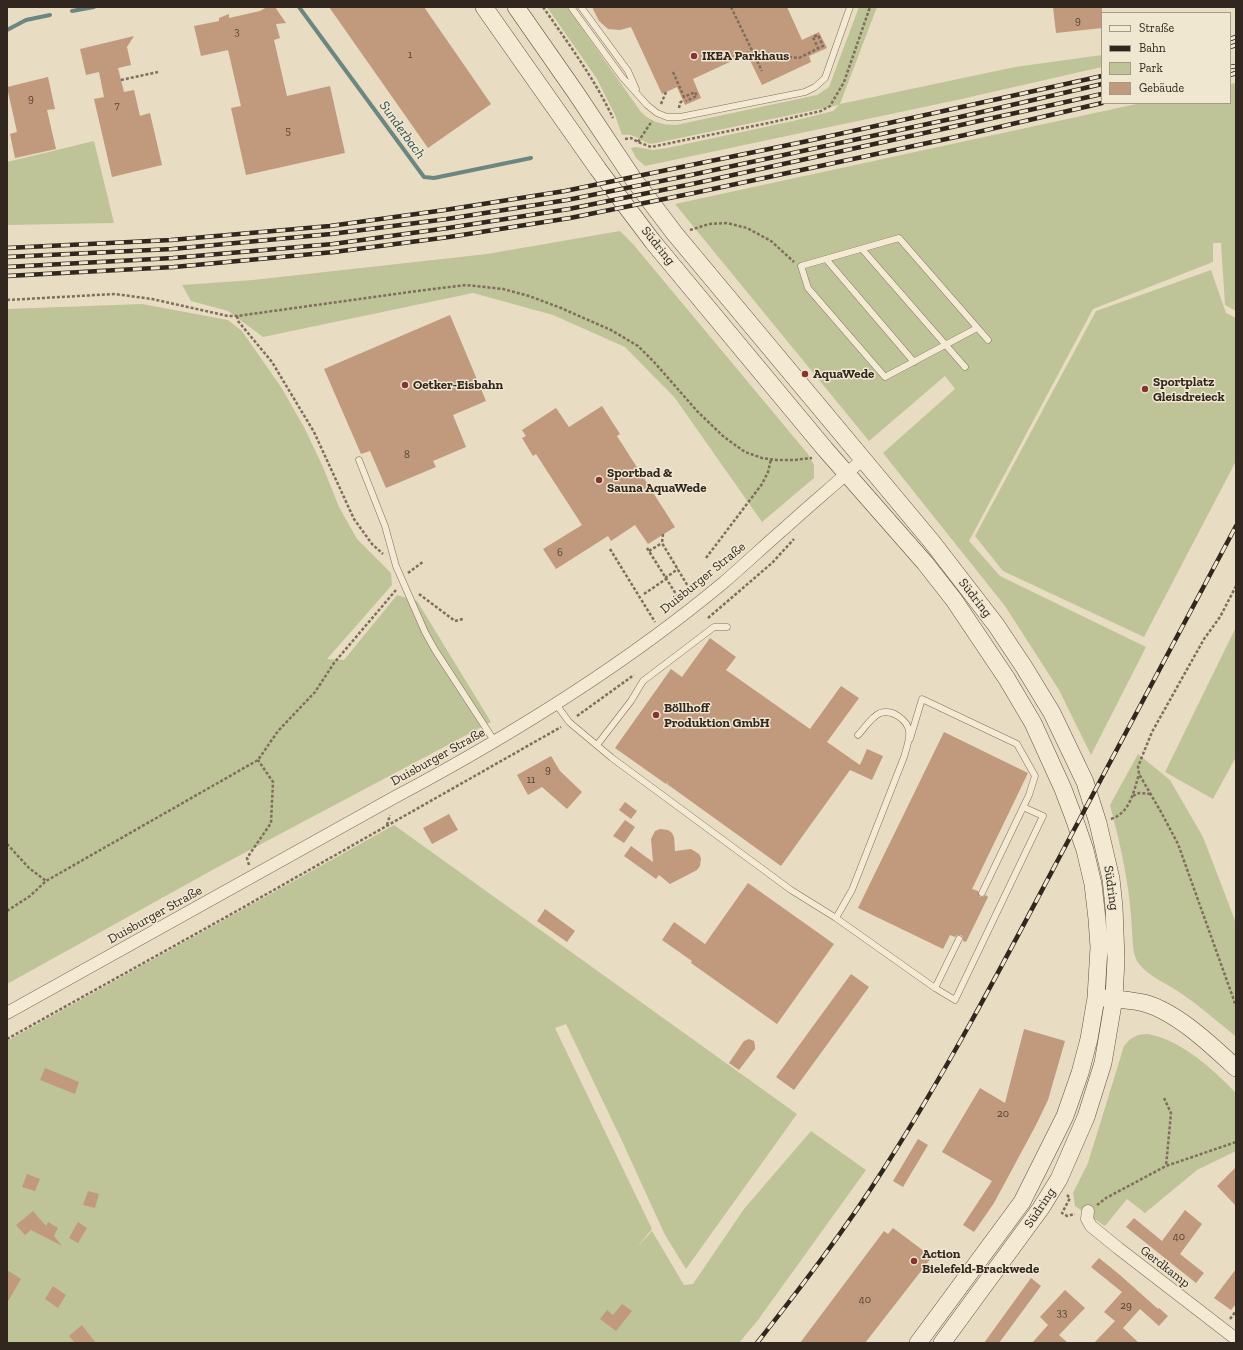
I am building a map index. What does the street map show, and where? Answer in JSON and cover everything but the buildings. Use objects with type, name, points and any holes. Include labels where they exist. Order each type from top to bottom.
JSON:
[{"type":"main road","name":"Südring","points":[[484,7],[598,169],[653,242],[847,474],[925,563],[954,600],[1007,679],[1033,723],[1063,789],[1083,844],[1093,884],[1097,919],[1098,960],[1096,998],[1089,1039],[1080,1073],[1065,1116],[1022,1202],[918,1343]]},
{"type":"main road","name":"Südring","points":[[516,7],[634,180],[670,228],[932,542],[996,625],[1052,713],[1085,782],[1098,823],[1111,879],[1114,907],[1116,959],[1114,998],[1103,1063],[1086,1117],[1059,1179],[1042,1208],[942,1343]]},
{"type":"main road","points":[[1096,998],[1114,998],[1144,1003],[1168,1014],[1203,1038],[1236,1068]]},
{"type":"street","points":[[847,474],[863,459]]},
{"type":"street","name":"Duisburger Straße","points":[[7,1014],[495,742],[556,704],[624,658],[698,602],[722,583],[847,474]]},
{"type":"street","name":"Gerdkamp","points":[[1088,1211],[1088,1219],[1091,1226],[1236,1339]]},
{"type":"lane","points":[[523,7],[557,66]]},
{"type":"lane","points":[[571,7],[622,77],[657,114],[667,117],[680,117],[805,92],[815,87],[825,78],[850,7]]},
{"type":"lane","points":[[581,7],[628,72],[638,94]]},
{"type":"lane","points":[[977,328],[885,377],[808,288],[802,266],[899,238],[988,340]]},
{"type":"lane","points":[[862,249],[965,367]]},
{"type":"lane","points":[[826,259],[914,362]]},
{"type":"lane","points":[[359,460],[385,526],[396,566],[425,632],[435,650],[495,742]]},
{"type":"lane","points":[[597,745],[631,701],[643,680],[714,627],[727,627]]},
{"type":"lane","points":[[836,918],[852,890],[904,757],[922,699],[1017,744],[1035,776],[1030,795],[982,893]]},
{"type":"lane","points":[[556,704],[569,722],[612,758],[791,890],[836,918],[935,988],[955,1000],[1043,816],[1024,807]]},
{"type":"lane","points":[[858,735],[873,718],[888,711],[904,720],[909,729],[910,738]]},
{"type":"lane","points":[[935,988],[959,939]]},
{"type":"path","points":[[731,7],[762,71]]},
{"type":"path","points":[[789,58],[799,58],[823,46],[818,35],[813,37],[818,48]]},
{"type":"path","points":[[121,80],[158,72]]},
{"type":"path","points":[[673,72],[684,97],[695,92],[697,96],[686,101]]},
{"type":"path","points":[[690,230],[709,224],[727,223],[747,228],[771,241],[794,263],[802,266]]},
{"type":"path","points":[[7,300],[116,294],[152,299],[228,316],[236,316],[417,290],[466,285],[503,289],[529,296],[590,320],[611,330],[638,346],[698,412],[724,438],[745,452],[771,460],[794,460],[815,457]]},
{"type":"path","points":[[236,316],[238,321],[272,362],[314,432],[354,519],[372,544],[396,566]]},
{"type":"path","points":[[706,558],[762,484],[768,472],[771,460]]},
{"type":"path","points":[[663,534],[662,543],[698,602]]},
{"type":"path","points":[[649,551],[662,543]]},
{"type":"path","points":[[647,548],[686,611]]},
{"type":"path","points":[[610,549],[660,631]]},
{"type":"path","points":[[7,911],[30,896],[46,881],[258,760],[278,731],[315,692],[334,663],[402,580],[424,561]]},
{"type":"path","points":[[644,594],[678,569]]},
{"type":"path","points":[[402,580],[455,621],[463,619]]},
{"type":"path","points":[[1236,586],[1220,617],[1204,639],[1152,732],[1138,767],[1139,774],[1178,844],[1236,1006]]},
{"type":"path","points":[[252,877],[247,858],[271,823],[273,782],[258,760]]},
{"type":"path","points":[[1110,819],[1114,818],[1126,809],[1133,796],[1139,774]]},
{"type":"path","points":[[1133,796],[1139,793],[1150,794]]},
{"type":"path","points":[[7,1038],[386,826]]},
{"type":"path","points":[[7,844],[29,868],[46,881]]},
{"type":"path","points":[[1164,1098],[1171,1113],[1166,1166]]},
{"type":"path","points":[[1067,1195],[1070,1198],[1062,1214],[1067,1216],[1088,1211],[1106,1198],[1166,1166],[1236,1142]]},
{"type":"green space","points":[[547,7],[567,7],[641,112],[653,121],[676,125],[817,95],[829,87],[859,7],[877,7],[840,104],[1015,67],[1101,55],[1101,67],[957,100],[645,166],[636,158],[631,148],[636,147],[653,150],[667,148],[833,111],[839,105],[651,144],[634,136],[622,135],[615,115],[597,79]]},
{"type":"green space","points":[[1236,83],[1236,311],[1225,305],[1221,243],[1213,243],[1213,262],[1093,309],[969,541],[1000,576],[1146,647],[1091,755],[1059,690],[1005,606],[883,453],[955,389],[945,376],[869,441],[675,204],[1136,104],[1231,104],[1231,84]]},
{"type":"green space","points":[[94,141],[114,223],[7,225],[7,162]]},
{"type":"green space","points":[[620,231],[633,244],[808,454],[814,465],[814,478],[762,522],[675,398],[625,347],[553,315],[473,293],[263,337],[228,311],[191,301],[182,285],[253,280],[487,254]]},
{"type":"green space","name":"Sportplatz Gleisdreieck","points":[[1211,270],[1226,313],[1236,318],[1236,461],[1144,637],[1003,571],[975,536],[1096,311]]},
{"type":"green space","points":[[142,304],[228,320],[242,331],[281,387],[304,427],[323,467],[339,507],[357,539],[391,573],[392,585],[327,659],[344,660],[397,595],[417,601],[491,722],[216,868],[7,984],[7,309]]},
{"type":"green space","points":[[1236,627],[1236,757],[1213,799],[1165,772]]},
{"type":"green space","points":[[1138,754],[1170,780],[1203,837],[1236,923],[1235,1036],[1189,999],[1149,973],[1137,961],[1133,949],[1127,882],[1110,805]]},
{"type":"green space","points":[[394,825],[797,1114],[686,1269],[665,1235],[566,1024],[555,1028],[652,1229],[637,1247],[652,1231],[684,1285],[693,1284],[744,1209],[811,1131],[866,1170],[758,1320],[739,1343],[7,1343],[7,1041]]},
{"type":"green space","points":[[1148,1034],[1172,1042],[1196,1057],[1217,1074],[1236,1093],[1236,1151],[1197,1170],[1145,1213],[1127,1199],[1105,1226],[1075,1206],[1073,1193],[1088,1163],[1124,1046],[1134,1037]]},
{"type":"waterway","name":"Sunderbach","points":[[72,11],[94,7]]},
{"type":"waterway","name":"Sunderbach","points":[[299,7],[424,177],[434,178],[531,158]]},
{"type":"waterway","name":"Sunderbach","points":[[7,30],[26,20],[50,15]]},
{"type":"railway","points":[[1231,39],[1236,37]]},
{"type":"railway","points":[[1231,47],[1236,45]]},
{"type":"railway","points":[[1231,67],[1236,66]]},
{"type":"railway","points":[[1231,75],[1236,73]]},
{"type":"railway","points":[[7,248],[171,240],[330,226],[445,210],[565,191],[803,142],[1101,76]]},
{"type":"railway","points":[[7,257],[172,249],[331,234],[447,219],[567,200],[691,175],[960,117],[1101,84]]},
{"type":"railway","points":[[7,267],[173,258],[333,244],[569,209],[692,184],[1101,94]]},
{"type":"railway","points":[[7,276],[174,267],[334,252],[449,237],[570,218],[965,135],[1101,103]]},
{"type":"railway","points":[[757,1343],[838,1236],[883,1170],[930,1094],[996,977],[1236,526]]},
{"type":"place","name":"IKEA Parkhaus","points":[[694,56]]},
{"type":"place","name":"AquaWede","points":[[805,374]]},
{"type":"place","name":"Oetker-Eisbahn","points":[[405,385]]},
{"type":"place","name":"Sportplatz Gleisdreieck","points":[[1145,389]]},
{"type":"place","name":"Sportbad & Sauna AquaWede","points":[[599,480]]},
{"type":"place","name":"Böllhoff Produktion GmbH","points":[[656,715]]},
{"type":"place","name":"Action Bielefeld-Brackwede","points":[[914,1261]]}]
